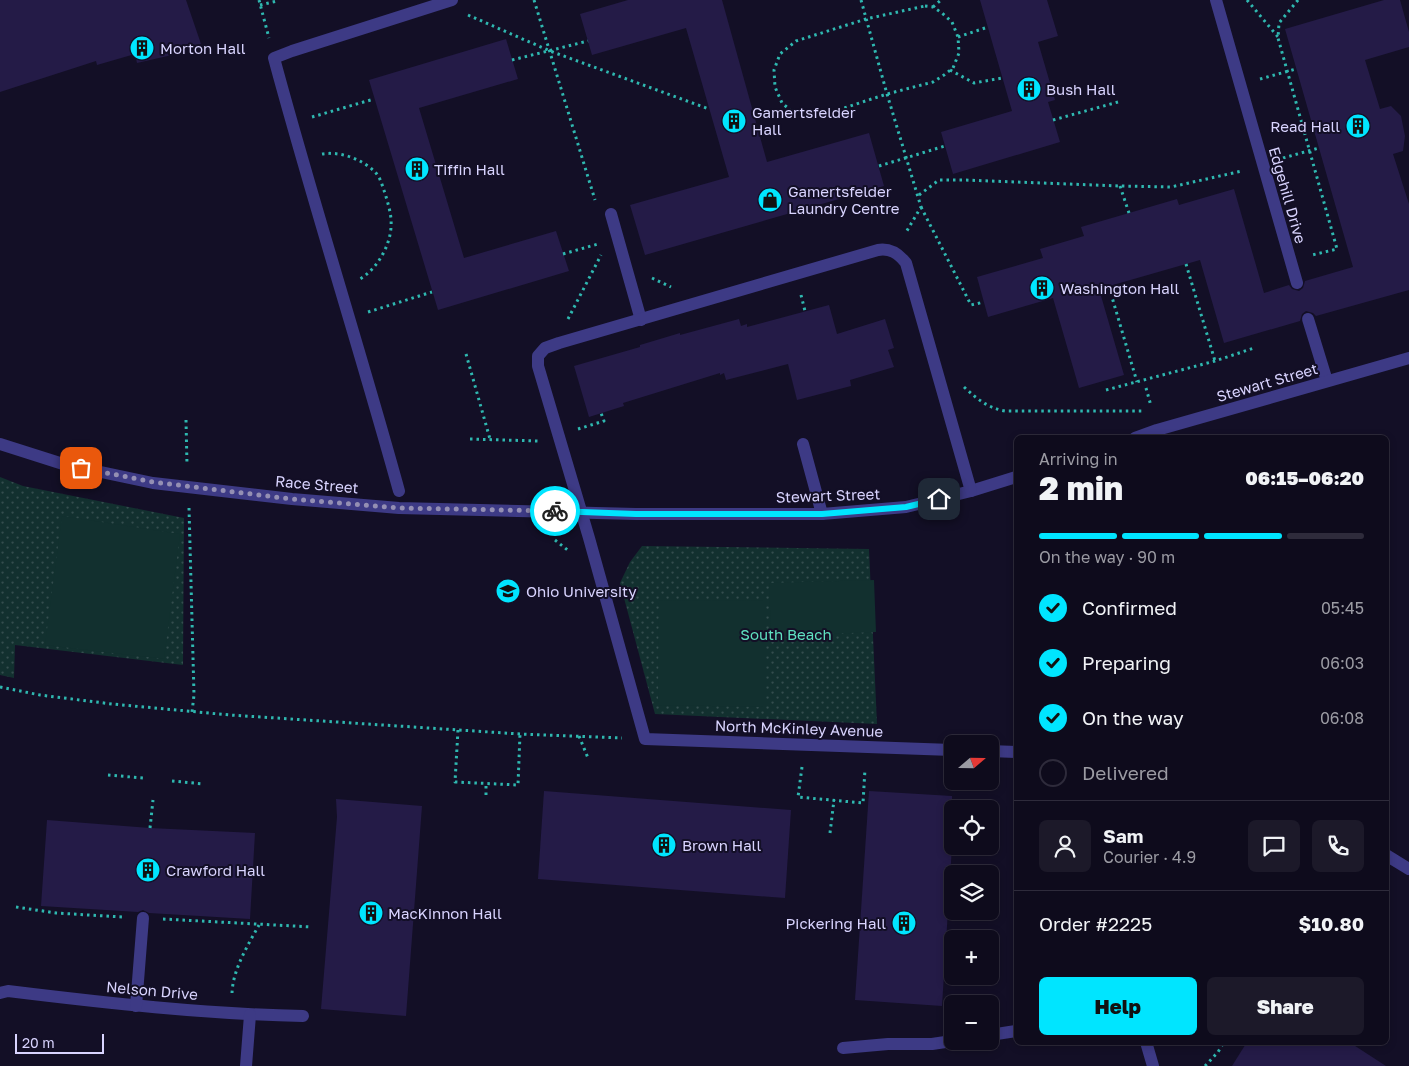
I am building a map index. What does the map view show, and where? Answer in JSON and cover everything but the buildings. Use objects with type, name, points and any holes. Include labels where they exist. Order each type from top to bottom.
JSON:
[{"type":"street","points":[[399,491],[316,209],[274,58],[452,0]]},
{"type":"street","name":"Edgehill Drive","points":[[1216,0],[1297,283]]},
{"type":"street","points":[[611,214],[641,320]]},
{"type":"street","points":[[645,739],[538,366],[538,356],[542,350],[878,250],[893,251],[906,263],[971,491]]},
{"type":"street","points":[[1308,319],[1328,381]]},
{"type":"street","name":"Stewart Street","points":[[1143,435],[1409,358]]},
{"type":"street","name":"Race Street","points":[[0,444],[63,464],[153,482],[292,499],[399,508],[636,514]]},
{"type":"street","points":[[803,444],[822,514]]},
{"type":"street","name":"Stewart Street","points":[[636,514],[822,514],[906,507],[971,491],[1014,478]]},
{"type":"street","name":"North McKinley Avenue","points":[[645,739],[944,750]]},
{"type":"street","points":[[999,752],[1014,752]]},
{"type":"street","points":[[1389,857],[1409,870]]},
{"type":"street","points":[[136,1006],[143,918]]},
{"type":"street","name":"Nelson Drive","points":[[0,993],[8,991],[136,1006],[250,1015],[302,1016]]},
{"type":"street","points":[[246,1066],[250,1015]]},
{"type":"street","points":[[999,1034],[1014,1031]]},
{"type":"street","points":[[844,1048],[944,1042]]},
{"type":"street","points":[[1147,1045],[1153,1066]]},
{"type":"path","points":[[259,0],[266,27]]},
{"type":"path","points":[[260,5],[277,0]]},
{"type":"path","points":[[534,0],[597,206]]},
{"type":"path","points":[[861,0],[921,206],[971,305],[984,302]]},
{"type":"path","points":[[933,7],[941,0]]},
{"type":"path","points":[[1247,0],[1278,38]]},
{"type":"path","points":[[1298,0],[1279,23],[1278,38],[1337,248],[1305,257]]},
{"type":"path","points":[[925,6],[933,7],[952,22],[958,36],[959,53],[953,68],[933,82],[887,94],[812,118],[796,115],[782,103],[775,87],[774,70],[780,54],[796,41],[866,19],[925,6]]},
{"type":"path","points":[[468,15],[550,51],[709,109]]},
{"type":"path","points":[[958,36],[988,27]]},
{"type":"path","points":[[512,60],[588,41]]},
{"type":"path","points":[[1255,81],[1296,68]]},
{"type":"path","points":[[950,70],[974,83],[1002,78]]},
{"type":"path","points":[[309,118],[374,99]]},
{"type":"path","points":[[1053,120],[1118,102]]},
{"type":"path","points":[[879,166],[945,146]]},
{"type":"path","points":[[1278,160],[1319,148]]},
{"type":"path","points":[[318,154],[330,152],[340,154],[352,158],[375,172],[381,181],[390,210],[392,227],[382,256],[372,270],[356,281]]},
{"type":"path","points":[[918,195],[939,180],[1171,187],[1242,171]]},
{"type":"path","points":[[1120,186],[1129,213]]},
{"type":"path","points":[[900,241],[921,206]]},
{"type":"path","points":[[563,254],[599,244]]},
{"type":"path","points":[[564,326],[604,250]]},
{"type":"path","points":[[1186,264],[1215,361]]},
{"type":"path","points":[[645,275],[678,290]]},
{"type":"path","points":[[1109,287],[1137,382]]},
{"type":"path","points":[[799,290],[805,311]]},
{"type":"path","points":[[365,313],[432,292]]},
{"type":"path","points":[[1106,390],[1215,361],[1254,348]]},
{"type":"path","points":[[466,354],[490,439]]},
{"type":"path","points":[[962,385],[980,401],[996,410],[1005,412],[1148,411]]},
{"type":"path","points":[[1146,388],[1151,406]]},
{"type":"path","points":[[582,427],[604,421],[601,413]]},
{"type":"path","points":[[186,420],[187,466]]},
{"type":"path","points":[[470,439],[540,441]]},
{"type":"path","points":[[190,511],[194,695],[192,712]]},
{"type":"path","points":[[0,687],[40,695],[192,712],[520,734],[645,739]]},
{"type":"path","points":[[458,730],[455,782],[518,785],[520,734]]},
{"type":"path","points":[[579,736],[588,758]]},
{"type":"path","points":[[802,767],[798,797],[863,803],[865,769]]},
{"type":"path","points":[[108,775],[143,778]]},
{"type":"path","points":[[172,780],[204,784]]},
{"type":"path","points":[[486,784],[486,795]]},
{"type":"path","points":[[150,828],[152,800]]},
{"type":"path","points":[[830,833],[834,800]]},
{"type":"path","points":[[16,907],[56,913],[312,927]]},
{"type":"path","points":[[232,985],[244,952],[259,925]]},
{"type":"path","points":[[1205,1066],[1222,1045]]},
{"type":"green space","points":[[0,477],[23,486],[184,518],[183,665],[15,645],[14,678],[0,675]]},
{"type":"green space","points":[[62,516],[180,534],[164,659],[45,645]]},
{"type":"green space","name":"South Beach","points":[[642,546],[869,549],[877,724],[655,714],[620,583],[630,562]]},
{"type":"green space","points":[[874,580],[876,632],[771,636],[769,583]]},
{"type":"green space","points":[[659,600],[766,601],[766,707],[658,705]]},
{"type":"way so far","points":[[81,468],[153,482],[292,499],[399,508],[555,511]]},
{"type":"place","name":"Morton Hall","points":[[142,48]]},
{"type":"place","name":"Bush Hall","points":[[1029,89]]},
{"type":"place","name":"Gamertsfelder Hall","points":[[734,121]]},
{"type":"place","name":"Read Hall","points":[[1358,126]]},
{"type":"place","name":"Tiffin Hall","points":[[417,169]]},
{"type":"place","name":"Gamertsfelder Laundry Centre","points":[[770,200]]},
{"type":"place","name":"Washington Hall","points":[[1042,288]]},
{"type":"place","name":"Ohio University","points":[[508,591]]},
{"type":"place","name":"Brown Hall","points":[[664,845]]},
{"type":"place","name":"Crawford Hall","points":[[148,870]]},
{"type":"place","name":"MacKinnon Hall","points":[[371,913]]},
{"type":"place","name":"Pickering Hall","points":[[904,923]]},
{"type":"route","points":[[555,511],[636,514],[822,514],[906,507],[939,499]]}]
